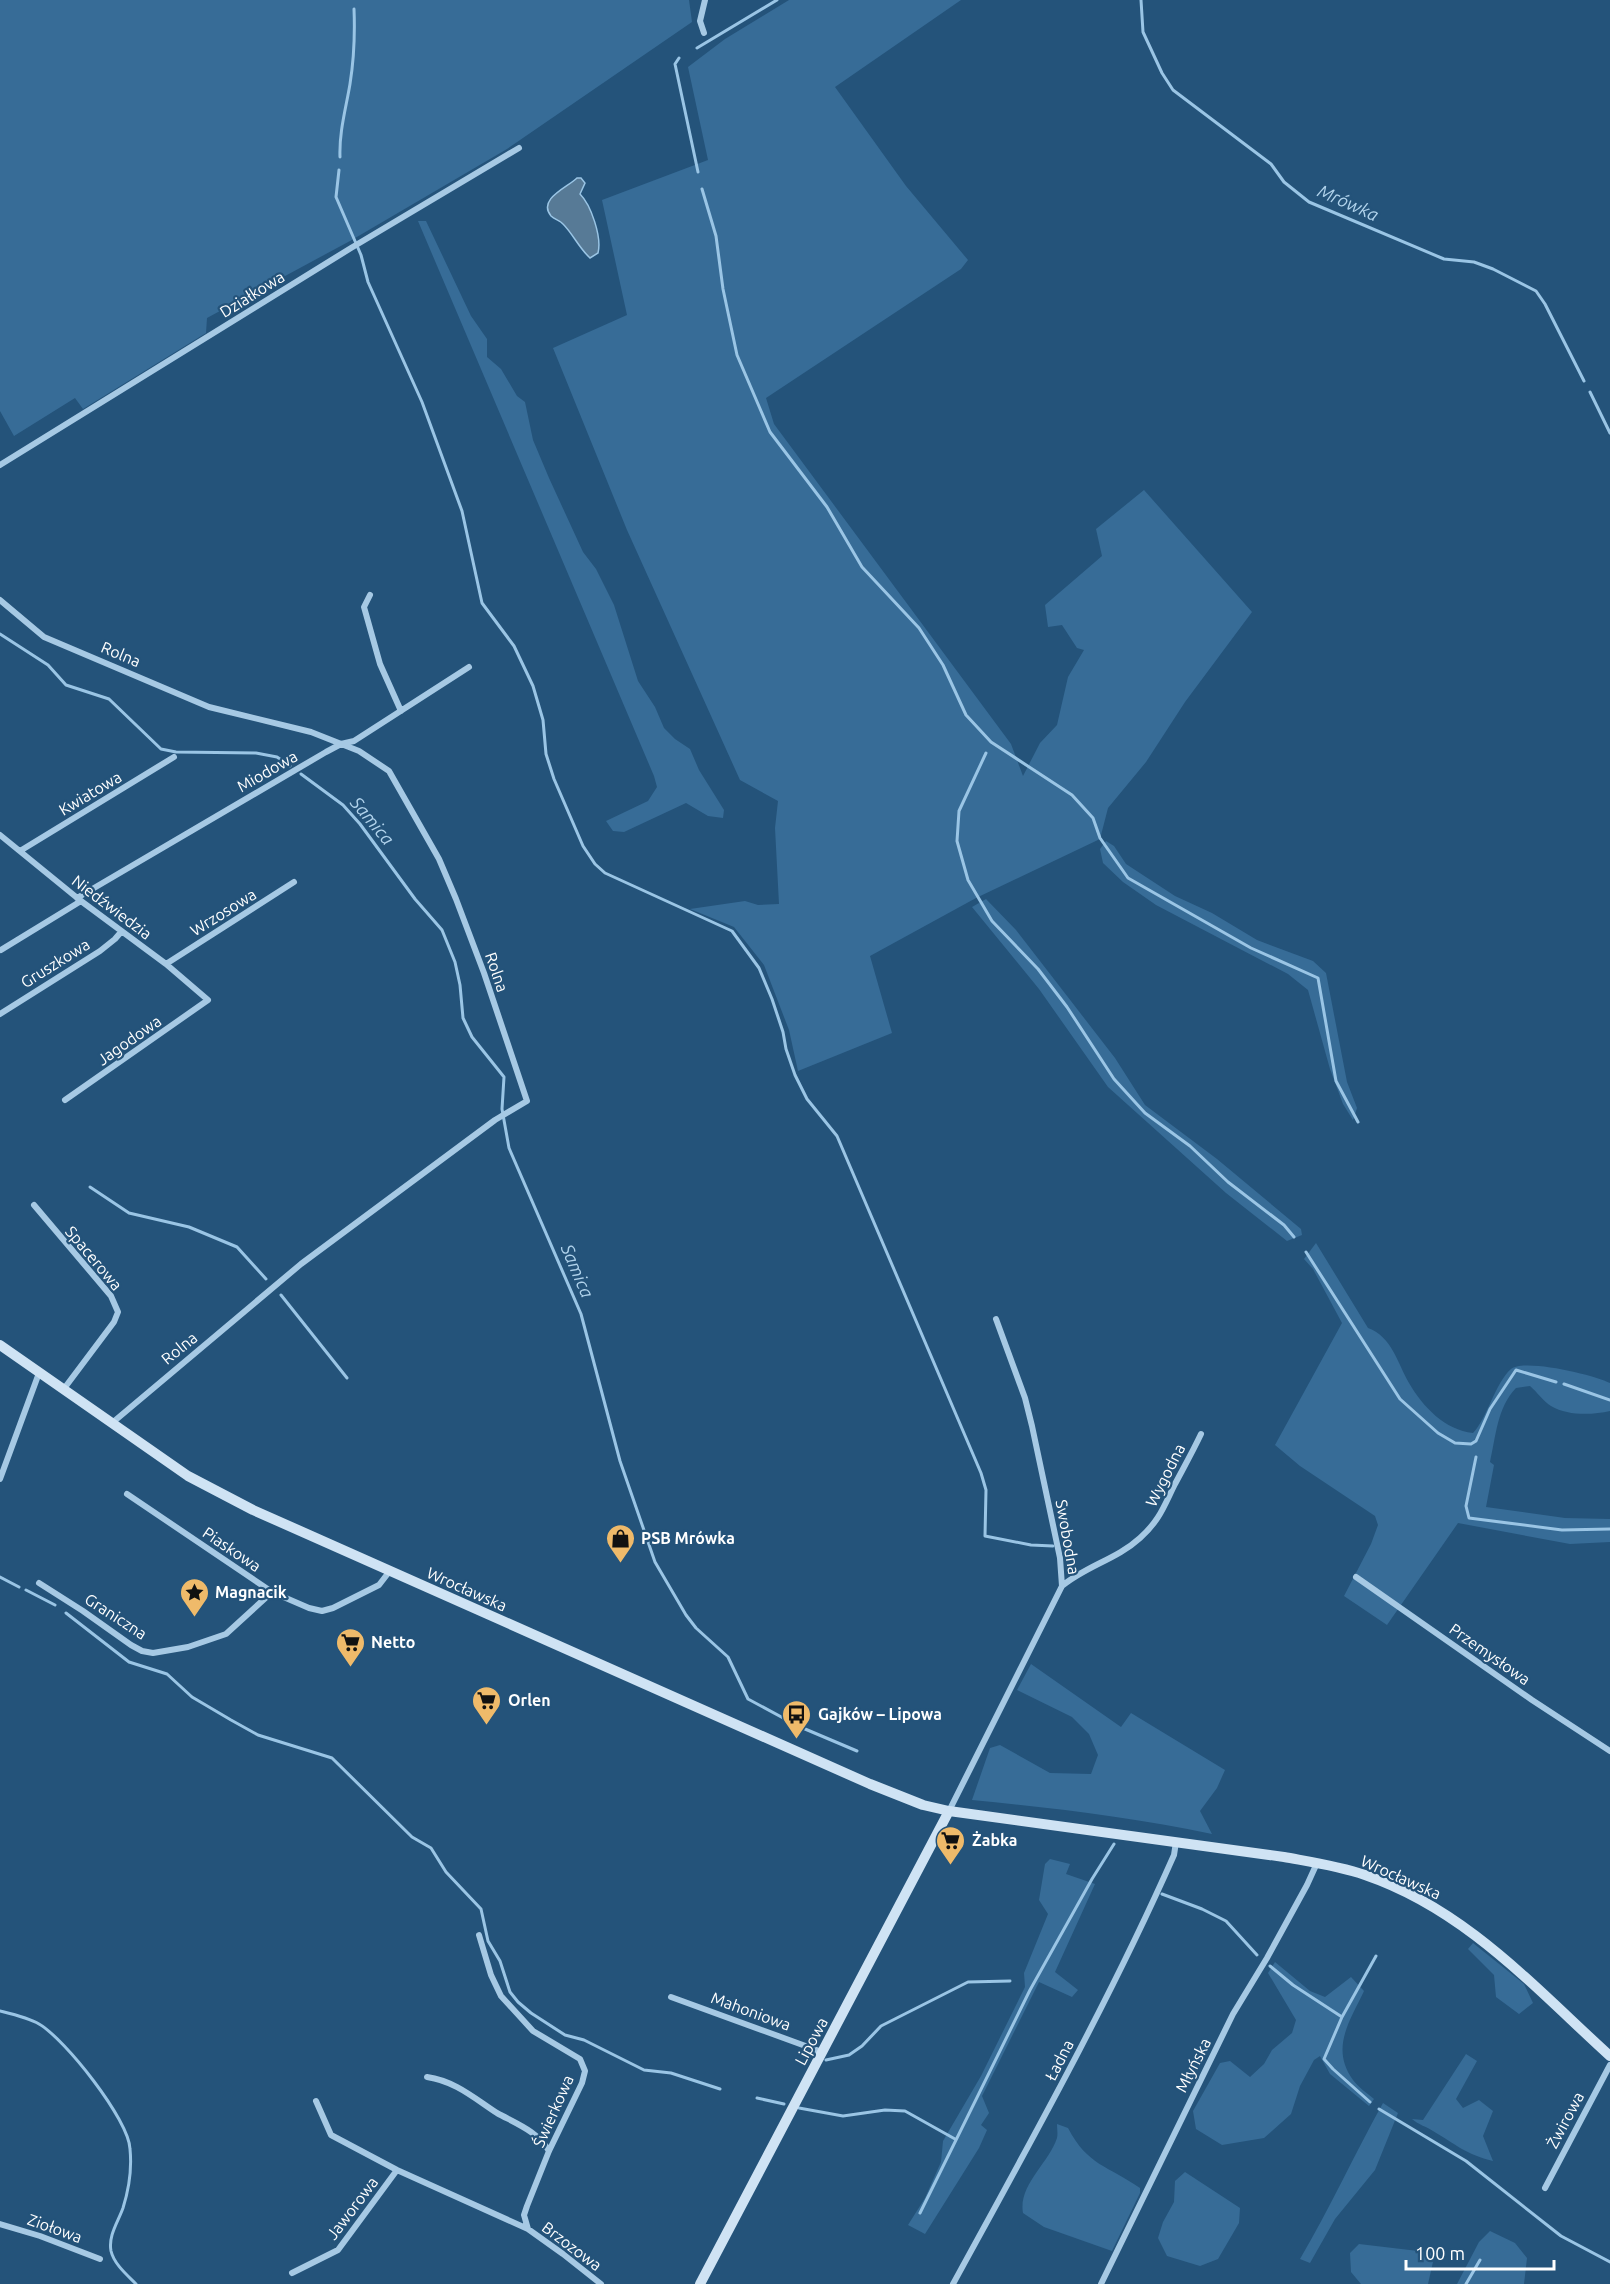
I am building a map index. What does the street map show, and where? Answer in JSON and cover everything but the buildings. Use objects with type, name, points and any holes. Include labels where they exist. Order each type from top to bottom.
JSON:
[{"type":"main road","name":"Wrocławska","points":[[0,1345],[188,1476],[215,1491],[389,1572],[870,1784],[923,1805],[949,1811],[1317,1863],[1365,1875],[1395,1887],[1460,1922],[1502,1955],[1610,2056]]},
{"type":"main road","name":"Lipowa","points":[[700,2284],[949,1811]]},
{"type":"street","points":[[704,33],[700,21],[705,0]]},
{"type":"street","name":"Działkowa","points":[[0,465],[351,248],[519,148]]},
{"type":"street","points":[[370,595],[364,607],[380,664],[401,711]]},
{"type":"street","name":"Rolna","points":[[0,600],[44,637],[144,678],[180,697],[209,707],[311,732],[359,751],[389,771],[439,860],[480,964],[527,1101],[504,1115],[301,1264],[112,1423]]},
{"type":"street","name":"Miodowa","points":[[2,950],[79,899],[341,744],[354,741],[469,668]]},
{"type":"street","name":"Kwiatowa","points":[[20,851],[174,758]]},
{"type":"street","name":"Niedźwiedzia","points":[[0,835],[121,932],[166,964],[208,1000]]},
{"type":"street","name":"Wrzosowa","points":[[166,964],[294,882]]},
{"type":"street","name":"Gruszkowa","points":[[0,1014],[100,951],[121,932]]},
{"type":"street","name":"Jagodowa","points":[[65,1100],[208,1000]]},
{"type":"street","name":"Spacerowa","points":[[34,1205],[111,1296],[118,1312],[114,1322],[63,1390]]},
{"type":"street","name":"Swobodna","points":[[949,1811],[1062,1586],[1060,1558],[1032,1426],[1025,1398],[996,1319]]},
{"type":"street","points":[[0,1479],[39,1373]]},
{"type":"street","name":"Wygodna","points":[[1062,1586],[1078,1573],[1108,1560],[1140,1538],[1161,1516],[1201,1434]]},
{"type":"street","name":"Piaskowa","points":[[127,1494],[272,1592],[309,1608],[322,1611],[333,1608],[379,1585],[389,1572]]},
{"type":"street","name":"Przemysłowa","points":[[1356,1577],[1522,1693],[1610,1751]]},
{"type":"street","name":"Graniczna","points":[[39,1583],[131,1645],[153,1653],[188,1647],[226,1634],[272,1592]]},
{"type":"street","name":"Ładna","points":[[953,2284],[1045,2116],[1136,1940],[1174,1855],[1176,1842]]},
{"type":"street","name":"Młyńska","points":[[1101,2284],[1233,2014],[1273,1947],[1317,1863]]},
{"type":"street","name":"Świerkowa","points":[[479,1935],[491,1975],[501,1996],[514,2013],[533,2031],[583,2063],[585,2070],[582,2083],[549,2151],[524,2215],[528,2229]]},
{"type":"street","name":"Mahoniowa","points":[[671,1997],[822,2052]]},
{"type":"street","name":"Żwirowa","points":[[1545,2188],[1610,2065]]},
{"type":"street","points":[[427,2077],[460,2087],[496,2112],[533,2133],[549,2151]]},
{"type":"street","name":"Jaworowa","points":[[316,2101],[331,2135],[397,2170],[528,2229]]},
{"type":"street","name":"Jaworowa","points":[[292,2273],[338,2250],[397,2170]]},
{"type":"street","name":"Ziołowa","points":[[0,2224],[40,2236],[100,2259]]},
{"type":"street","name":"Brzozowa","points":[[528,2229],[601,2284]]},
{"type":"shaded area","points":[[0,0],[689,0],[692,22],[507,149],[350,241],[207,318],[206,333],[83,409],[75,398],[14,436],[0,411]]},
{"type":"shaded area","points":[[789,0],[961,0],[835,87],[906,186],[968,260],[961,269],[766,398],[774,424],[1011,744],[1023,776],[1040,743],[1057,725],[1068,677],[1084,650],[1077,648],[1062,625],[1048,627],[1045,605],[1102,556],[1096,529],[1144,490],[1252,612],[1185,702],[1146,762],[1108,808],[1100,839],[976,898],[870,956],[892,1033],[798,1071],[789,1030],[764,965],[734,927],[690,909],[745,901],[758,905],[779,904],[775,828],[778,801],[740,780],[627,530],[553,348],[627,315],[602,200],[708,160],[688,67],[725,39]]},
{"type":"shaded area","points":[[577,178],[581,178],[585,183],[580,194],[592,213],[597,230],[598,253],[590,258],[567,228],[551,216],[548,210],[548,204],[555,194]]},
{"type":"shaded area","points":[[418,221],[426,221],[471,316],[487,339],[487,357],[501,369],[517,396],[525,402],[533,440],[583,552],[596,569],[614,605],[638,681],[655,707],[664,728],[690,749],[699,770],[724,810],[723,818],[708,816],[686,803],[624,832],[613,831],[606,821],[648,801],[657,787],[654,776]]},
{"type":"shaded area","points":[[1106,841],[1114,846],[1126,864],[1175,896],[1212,913],[1257,940],[1313,961],[1326,973],[1347,1082],[1357,1108],[1353,1120],[1343,1104],[1330,1069],[1308,990],[1288,974],[1156,905],[1123,882],[1103,863],[1100,849]]},
{"type":"shaded area","points":[[986,899],[1016,930],[1115,1058],[1145,1105],[1217,1159],[1301,1229],[1302,1235],[1287,1241],[1226,1193],[1108,1087],[1039,989],[972,907]]},
{"type":"shaded area","points":[[1316,1243],[1368,1328],[1383,1337],[1388,1344],[1421,1401],[1436,1416],[1453,1427],[1473,1433],[1483,1419],[1505,1375],[1518,1366],[1544,1366],[1610,1383],[1610,1411],[1588,1414],[1565,1412],[1558,1409],[1548,1404],[1530,1386],[1516,1388],[1505,1404],[1498,1423],[1490,1462],[1494,1465],[1486,1507],[1565,1518],[1610,1519],[1610,1542],[1570,1544],[1458,1523],[1387,1625],[1344,1596],[1371,1544],[1378,1525],[1375,1516],[1300,1466],[1275,1445],[1342,1323],[1313,1269],[1304,1259]]},
{"type":"shaded area","points":[[1031,1664],[1121,1727],[1131,1713],[1225,1770],[1217,1788],[1200,1811],[1212,1834],[1092,1814],[972,1800],[990,1748],[1000,1745],[1050,1773],[1091,1774],[1098,1755],[1089,1734],[1072,1717],[1017,1690]]},
{"type":"shaded area","points":[[1050,1859],[1070,1864],[1066,1874],[1095,1884],[1055,1972],[1078,1990],[1072,1997],[1039,1982],[982,2096],[989,2113],[981,2125],[987,2130],[979,2148],[925,2234],[908,2225],[925,2198],[941,2162],[943,2141],[981,2076],[1025,1987],[1024,1973],[1048,1914],[1039,1900],[1045,1864]]},
{"type":"shaded area","points":[[1473,1943],[1524,1984],[1533,2003],[1519,2014],[1496,1997],[1494,1975],[1468,1949]]},
{"type":"shaded area","points":[[1275,1962],[1310,1991],[1325,1997],[1351,1977],[1364,1991],[1348,2024],[1343,2057],[1353,2080],[1374,2099],[1369,2106],[1330,2074],[1320,2056],[1314,2060],[1300,2086],[1291,2114],[1264,2138],[1222,2145],[1196,2129],[1193,2111],[1220,2063],[1230,2061],[1250,2077],[1264,2064],[1272,2050],[1292,2033],[1296,2020],[1268,1973]]},
{"type":"shaded area","points":[[1466,2054],[1477,2061],[1456,2099],[1463,2108],[1479,2100],[1493,2111],[1483,2136],[1493,2161],[1468,2152],[1412,2119],[1423,2120]]},
{"type":"shaded area","points":[[1383,2103],[1398,2113],[1375,2170],[1335,2219],[1310,2263],[1300,2259],[1322,2220]]},
{"type":"shaded area","points":[[1057,2124],[1068,2128],[1075,2141],[1091,2158],[1140,2188],[1140,2193],[1112,2251],[1044,2227],[1023,2213],[1025,2193],[1053,2147],[1057,2136]]},
{"type":"shaded area","points":[[1185,2172],[1240,2208],[1239,2223],[1218,2259],[1200,2266],[1167,2256],[1158,2238],[1163,2222],[1174,2202],[1175,2181]]},
{"type":"shaded area","points":[[1490,2231],[1515,2243],[1527,2258],[1524,2284],[1457,2284],[1479,2242]]},
{"type":"shaded area","points":[[1359,2244],[1435,2253],[1428,2284],[1361,2284],[1351,2272],[1350,2253]]},
{"type":"waterway","points":[[697,48],[777,0]]},
{"type":"waterway","name":"Mrówka","points":[[1141,0],[1143,32],[1162,73],[1173,90],[1271,164],[1284,182],[1309,202],[1444,259],[1474,262],[1493,269],[1536,291],[1545,304],[1584,381]]},
{"type":"waterway","points":[[340,157],[352,65],[354,9]]},
{"type":"waterway","points":[[679,58],[675,64],[698,172]]},
{"type":"waterway","points":[[339,170],[336,197],[361,255],[368,282],[422,402],[462,511],[482,603],[514,646],[533,686],[543,720],[546,754],[554,779],[583,846],[595,864],[605,873],[732,931],[759,968],[772,999],[795,1075],[807,1099],[837,1136],[981,1473],[986,1490],[985,1536],[1031,1545],[1053,1546]]},
{"type":"waterway","points":[[702,189],[716,236],[723,289],[737,355],[770,432],[827,507],[862,567],[919,628],[943,665],[966,715],[991,742],[1072,795],[1093,818],[1100,838],[1128,878],[1251,948],[1318,978],[1336,1081],[1358,1122]]},
{"type":"waterway","name":"Mrówka","points":[[1590,392],[1610,433]]},
{"type":"waterway","name":"Samica","points":[[0,634],[48,665],[66,685],[109,699],[161,749],[176,752],[256,753],[277,757],[290,766]]},
{"type":"waterway","points":[[986,753],[959,811],[957,841],[968,880],[992,921],[1038,969],[1067,1007],[1114,1079],[1145,1113],[1190,1146],[1228,1182],[1284,1225],[1294,1237]]},
{"type":"waterway","name":"Samica","points":[[301,774],[343,805],[360,824],[415,899],[442,930],[455,962],[463,1018],[472,1037],[504,1077],[502,1109],[509,1148],[581,1314],[620,1461],[655,1562],[686,1615],[696,1628],[728,1657],[748,1699],[798,1726],[857,1751]]},
{"type":"waterway","points":[[90,1187],[129,1213],[189,1227],[237,1247],[266,1279]]},
{"type":"waterway","points":[[1306,1252],[1400,1399],[1438,1433],[1455,1443],[1471,1444],[1476,1441],[1490,1409],[1516,1370],[1556,1382]]},
{"type":"waterway","points":[[281,1295],[347,1378]]},
{"type":"waterway","points":[[1564,1384],[1610,1400]]},
{"type":"waterway","points":[[1476,1457],[1466,1506],[1469,1518],[1562,1530],[1610,1529]]},
{"type":"waterway","points":[[0,1577],[19,1587]]},
{"type":"waterway","points":[[26,1590],[55,1605]]},
{"type":"waterway","points":[[66,1613],[129,1662],[167,1674],[192,1697],[258,1735],[332,1758],[412,1837],[431,1848],[446,1872],[481,1909],[488,1941],[500,1961],[510,1992],[531,2013],[565,2035],[584,2040],[644,2070],[671,2073],[720,2089]]},
{"type":"waterway","points":[[920,2213],[1030,1990],[1114,1844]]},
{"type":"waterway","points":[[1162,1894],[1226,1921],[1257,1955]]},
{"type":"waterway","points":[[1370,2102],[1324,2059],[1342,2017],[1376,1956]]},
{"type":"waterway","points":[[1270,1966],[1293,1985],[1342,2017]]},
{"type":"waterway","points":[[826,2060],[849,2055],[862,2046],[881,2026],[968,1982],[1010,1981]]},
{"type":"waterway","points":[[0,2011],[30,2020],[50,2032],[79,2062],[119,2119],[130,2149],[130,2171],[125,2201],[110,2245],[118,2265],[136,2284]]},
{"type":"waterway","points":[[757,2098],[784,2104]]},
{"type":"waterway","points":[[799,2108],[843,2116],[885,2110],[905,2111],[955,2139]]},
{"type":"waterway","points":[[1379,2109],[1466,2161],[1561,2236],[1610,2262]]},
{"type":"waterway","points":[[1466,2284],[1480,2260]]},
{"type":"place","name":"PSB Mrówka","points":[[620,1564]]},
{"type":"place","name":"Magnacik","points":[[194,1618]]},
{"type":"place","name":"Netto","points":[[350,1668]]},
{"type":"place","name":"Orlen","points":[[487,1726]]},
{"type":"place","name":"Gajków – Lipowa","points":[[797,1740]]},
{"type":"place","name":"Żabka","points":[[951,1866]]}]
